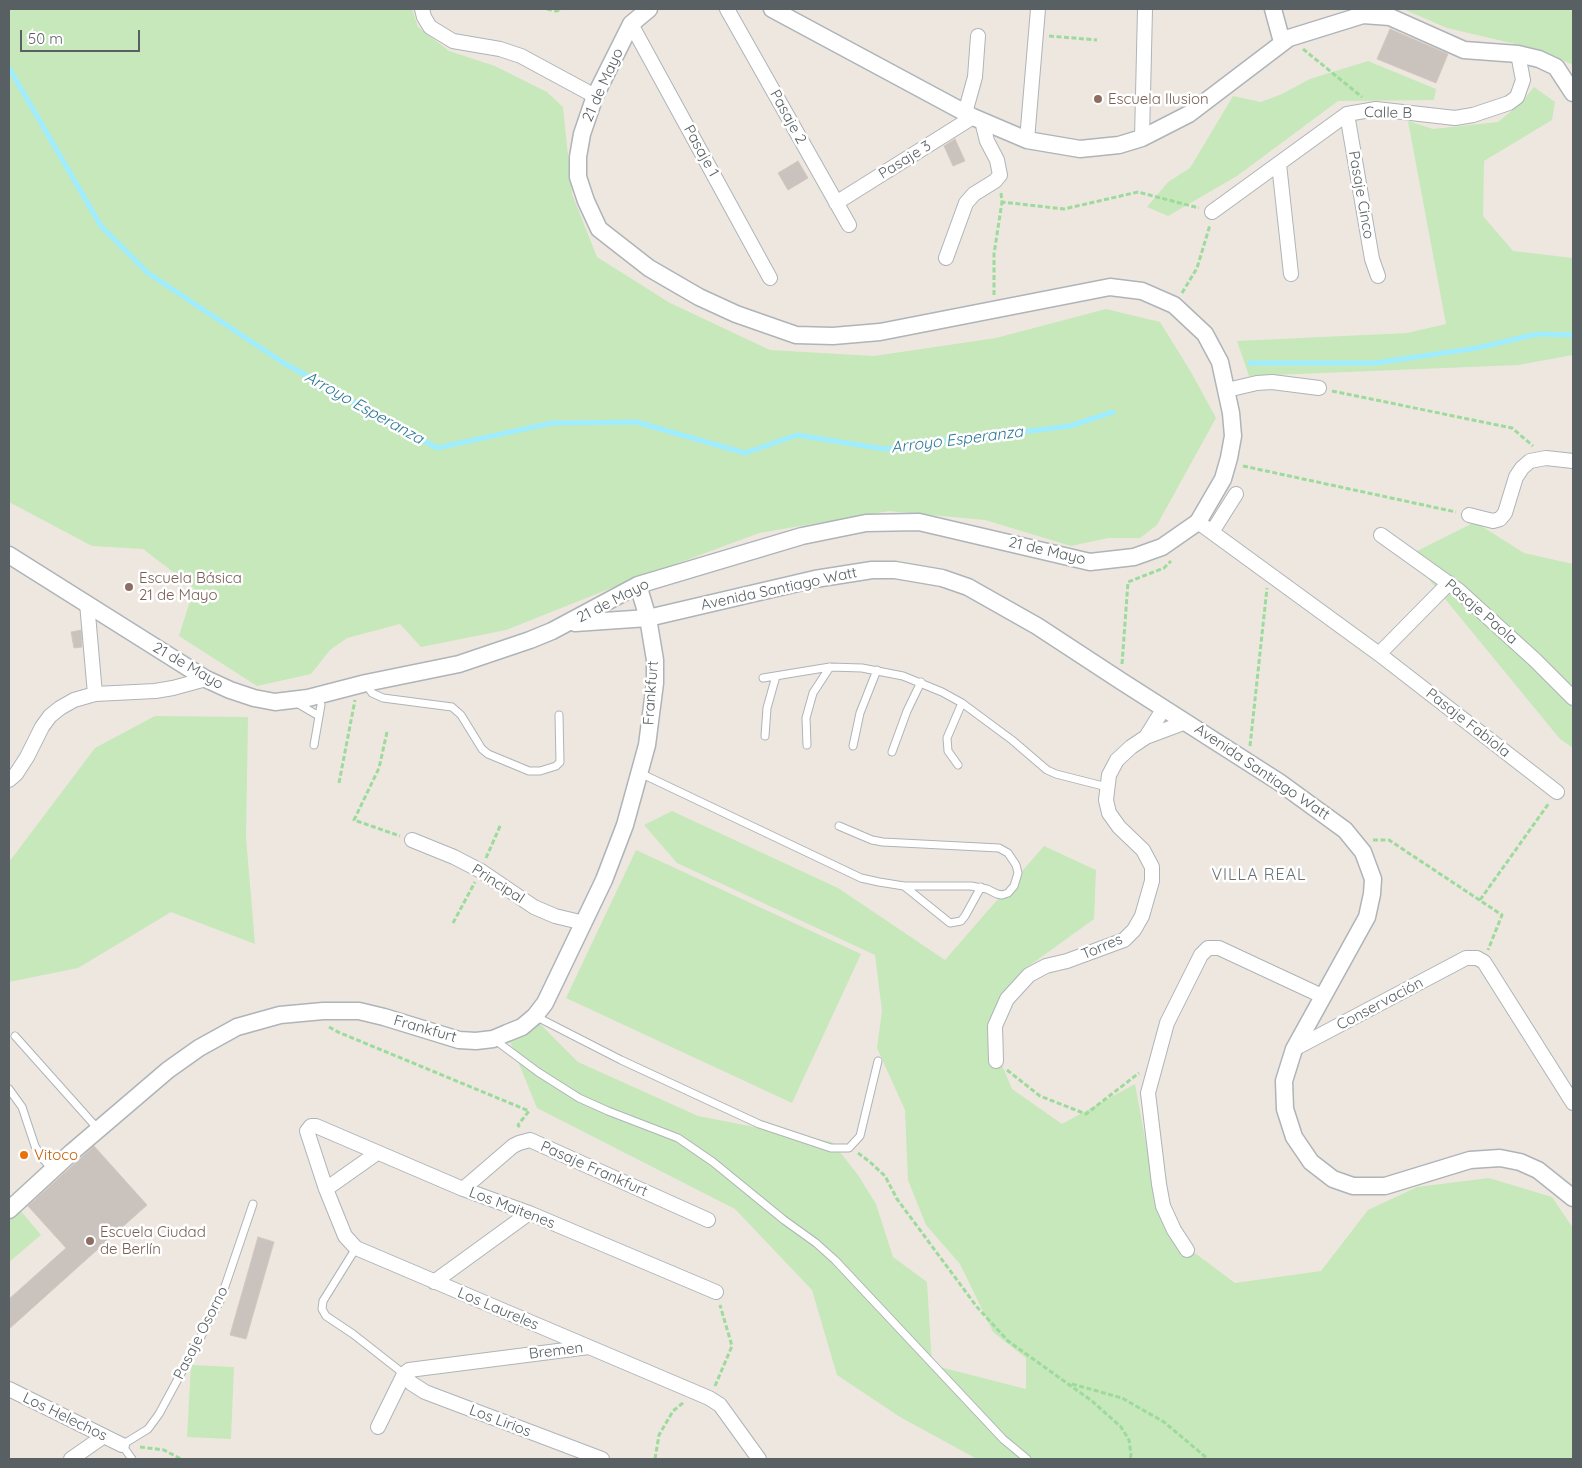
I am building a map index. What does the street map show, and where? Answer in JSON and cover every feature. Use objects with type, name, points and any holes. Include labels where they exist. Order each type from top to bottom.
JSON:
[{"type":"street","points":[[422,9],[424,17],[430,26],[453,40],[500,49],[522,56],[595,96]]},
{"type":"street","name":"21 de Mayo","points":[[9,555],[206,679],[254,698],[275,702],[292,701],[459,664],[530,640],[568,623],[638,585],[802,536],[866,523],[919,522],[1090,562],[1134,557],[1162,547],[1198,522],[1223,478],[1233,436],[1231,413],[1220,362],[1205,334],[1174,305],[1142,291],[1110,287],[994,308],[880,332],[833,336],[796,335],[743,317],[699,297],[649,268],[599,228],[586,201],[578,177],[578,157],[582,134],[595,96],[631,24],[648,9]]},
{"type":"street","name":"Pasaje 2","points":[[727,9],[849,225]]},
{"type":"street","points":[[772,9],[974,117],[1026,140],[1080,149],[1119,144],[1142,138],[1189,114],[1285,40],[1363,15],[1390,17],[1464,50],[1518,54],[1540,59],[1556,67],[1573,93]]},
{"type":"street","points":[[1026,140],[1038,9]]},
{"type":"street","points":[[1142,138],[1145,9]]},
{"type":"street","points":[[1274,9],[1285,40]]},
{"type":"street","name":"Pasaje 1","points":[[631,24],[770,278]]},
{"type":"street","points":[[946,258],[966,203],[974,194],[1000,175],[997,160],[974,117],[978,36]]},
{"type":"street","name":"Calle B","points":[[1212,212],[1347,114],[1376,109],[1455,118],[1472,115],[1509,103],[1517,97],[1522,80],[1518,54]]},
{"type":"street","name":"Pasaje Cinco","points":[[1347,114],[1372,259],[1378,276]]},
{"type":"street","name":"Pasaje 3","points":[[836,203],[974,117]]},
{"type":"street","points":[[1279,164],[1291,274]]},
{"type":"street","points":[[1227,390],[1257,383],[1272,382],[1319,388]]},
{"type":"street","points":[[1469,514],[1492,522],[1500,519],[1504,514],[1516,477],[1522,468],[1530,462],[1546,458],[1573,461]]},
{"type":"street","points":[[1212,532],[1236,494]]},
{"type":"street","name":"Pasaje Fabiola","points":[[1198,522],[1379,654],[1557,792]]},
{"type":"street","name":"Pasaje Paola","points":[[1381,535],[1449,583],[1528,654],[1573,698]]},
{"type":"street","name":"Avenida Santiago Watt","points":[[568,623],[648,618],[807,581],[872,570],[895,570],[942,578],[968,587],[1037,626],[1248,761],[1330,818],[1345,830],[1363,852],[1373,879],[1367,917],[1294,1049],[1284,1082],[1285,1109],[1294,1137],[1311,1162],[1333,1179],[1353,1186],[1385,1186],[1470,1160],[1500,1158],[1520,1162],[1538,1170],[1573,1198]]},
{"type":"street","points":[[1379,654],[1449,583]]},
{"type":"street","name":"Frankfurt","points":[[9,1210],[52,1170],[168,1070],[199,1048],[238,1027],[280,1015],[323,1011],[359,1011],[460,1040],[476,1041],[493,1039],[522,1027],[535,1016],[545,1003],[608,871],[625,825],[647,745],[655,683],[655,660],[648,618],[638,585]]},
{"type":"street","points":[[86,603],[96,694]]},
{"type":"street","points":[[9,780],[16,774],[27,757],[38,734],[50,716],[74,700],[96,694],[155,691],[189,685],[206,679]]},
{"type":"street","name":"Torres","points":[[1146,737],[1164,708]]},
{"type":"street","name":"Torres","points":[[996,1061],[995,1026],[1007,999],[1029,975],[1046,966],[1067,961],[1124,940],[1134,930],[1142,916],[1152,882],[1152,867],[1143,850],[1119,827],[1109,813],[1106,800],[1109,775],[1117,760],[1131,746],[1146,737],[1186,722]]},
{"type":"street","name":"Principal","points":[[412,840],[454,857],[480,871],[534,907],[555,916],[584,923]]},
{"type":"street","points":[[1187,1250],[1174,1230],[1163,1206],[1148,1093],[1167,1023],[1201,955],[1208,948],[1219,948],[1322,996]]},
{"type":"street","name":"Conservación","points":[[1294,1049],[1466,958],[1476,958],[1484,962]]},
{"type":"street","points":[[1484,962],[1573,1102]]},
{"type":"street","name":"Los Maitenes","points":[[326,1190],[307,1135],[308,1128],[316,1126],[462,1189],[529,1213],[716,1292]]},
{"type":"street","name":"Pasaje Frankfurt","points":[[462,1189],[513,1146],[524,1141],[535,1142],[708,1220]]},
{"type":"street","points":[[356,1248],[345,1236],[326,1190],[377,1153]]},
{"type":"street","name":"Los Laureles","points":[[434,1282],[529,1213]]},
{"type":"street","name":"Los Laureles","points":[[356,1248],[590,1347]]},
{"type":"street","name":"Bremen","points":[[404,1374],[409,1370],[417,1368],[590,1347],[696,1392],[720,1405],[759,1459]]},
{"type":"street","points":[[378,1427],[404,1374]]},
{"type":"street","name":"Los Lirios","points":[[404,1374],[411,1383],[425,1392],[602,1459]]},
{"type":"street","name":"Los Helechos","points":[[9,1389],[122,1445]]},
{"type":"street","points":[[71,1459],[104,1436]]},
{"type":"lane","points":[[807,745],[806,718],[813,693],[830,667]]},
{"type":"lane","points":[[763,678],[830,667],[877,670],[922,682],[962,703],[1012,740],[1047,770],[1107,787]]},
{"type":"lane","points":[[853,746],[860,713],[877,670]]},
{"type":"lane","points":[[765,736],[767,708],[776,676]]},
{"type":"lane","points":[[892,752],[907,711],[922,682]]},
{"type":"lane","points":[[362,684],[372,693],[383,698],[452,708],[461,715],[482,749],[488,754],[535,772],[556,766],[560,762],[559,715]]},
{"type":"lane","points":[[292,701],[319,716]]},
{"type":"lane","points":[[958,765],[948,751],[947,738],[962,703]]},
{"type":"lane","points":[[314,745],[321,705]]},
{"type":"lane","points":[[640,773],[861,878],[904,886],[981,887],[1002,895],[1012,890],[1018,873],[1016,864],[1008,854],[999,848],[883,842],[839,826]]},
{"type":"lane","points":[[904,886],[950,923],[961,920],[965,916],[981,887]]},
{"type":"lane","points":[[535,1016],[621,1060],[759,1124],[831,1148],[849,1148],[860,1136],[878,1061]]},
{"type":"lane","points":[[15,1036],[98,1130]]},
{"type":"lane","points":[[493,1039],[538,1072],[579,1098],[678,1138],[713,1162],[784,1220],[816,1243],[835,1260],[1003,1439],[1027,1459]]},
{"type":"lane","points":[[9,1089],[22,1107],[35,1146],[52,1170]]},
{"type":"lane","name":"Pasaje Osorno","points":[[122,1445],[148,1429],[159,1414],[220,1302],[253,1204]]},
{"type":"lane","points":[[356,1248],[323,1301],[322,1309],[326,1316],[353,1334],[404,1374]]},
{"type":"lane","points":[[122,1445],[132,1459]]},
{"type":"path","points":[[546,9],[556,11],[562,9]]},
{"type":"path","points":[[1036,35],[1097,40]]},
{"type":"path","points":[[1285,40],[1376,109]]},
{"type":"path","points":[[994,308],[994,254],[1002,202],[1000,175]]},
{"type":"path","points":[[1002,202],[1064,209],[1138,192],[1212,212],[1208,233],[1197,268],[1174,305]]},
{"type":"path","points":[[1319,388],[1512,428],[1546,458]]},
{"type":"path","points":[[1242,465],[1469,514]]},
{"type":"path","points":[[1121,681],[1128,582],[1164,568],[1178,554]]},
{"type":"path","points":[[1248,761],[1268,574]]},
{"type":"path","points":[[339,783],[362,684]]},
{"type":"path","points":[[387,732],[379,768],[354,820],[412,840]]},
{"type":"path","points":[[1480,900],[1557,792]]},
{"type":"path","points":[[1355,841],[1389,840],[1502,915],[1484,962]]},
{"type":"path","points":[[304,1013],[338,1032],[529,1111],[518,1125],[524,1141]]},
{"type":"path","points":[[996,1061],[1040,1096],[1086,1114],[1157,1058]]},
{"type":"path","points":[[849,1148],[870,1162],[885,1176],[897,1199],[977,1307],[1008,1341],[1092,1401],[1121,1427],[1129,1440],[1130,1459]]},
{"type":"path","points":[[709,1398],[732,1346],[716,1292]]},
{"type":"path","points":[[1069,1384],[1122,1398],[1164,1422],[1208,1459]]},
{"type":"path","points":[[655,1459],[659,1435],[668,1419],[673,1411],[696,1392]]},
{"type":"path","points":[[122,1445],[164,1450],[181,1459]]},
{"type":"green space","points":[[9,9],[412,9],[418,27],[449,51],[495,66],[547,92],[563,107],[572,194],[597,257],[670,303],[770,350],[874,356],[996,338],[1106,309],[1160,322],[1191,372],[1216,418],[1157,525],[1140,538],[1108,538],[1071,546],[985,520],[889,511],[759,533],[506,630],[421,647],[400,624],[347,638],[330,650],[311,674],[257,686],[179,636],[194,588],[143,549],[92,546],[9,502]]},
{"type":"green space","points":[[1403,9],[1573,9],[1573,65],[1541,50],[1447,28]]},
{"type":"green space","points":[[1368,61],[1436,89],[1434,100],[1338,101],[1237,176],[1168,216],[1147,207],[1168,182],[1190,168],[1233,96],[1261,102],[1282,94],[1310,79]]},
{"type":"green space","points":[[1534,87],[1555,102],[1552,120],[1484,161],[1483,216],[1513,251],[1573,258],[1573,355],[1518,365],[1249,376],[1237,341],[1407,333],[1446,324],[1408,121],[1433,129],[1498,122],[1520,104]]},
{"type":"green space","points":[[1475,522],[1524,553],[1573,564],[1573,748],[1560,739],[1409,555]]},
{"type":"green space","points":[[155,716],[248,717],[246,837],[255,944],[171,912],[78,968],[9,982],[9,862],[95,748]]},
{"type":"green space","points":[[672,811],[838,888],[945,960],[1044,846],[1096,870],[1094,919],[1022,971],[993,1043],[1012,1089],[1062,1124],[1135,1084],[1157,1203],[1191,1250],[1235,1283],[1321,1271],[1368,1210],[1417,1187],[1489,1178],[1552,1197],[1573,1228],[1573,1459],[977,1459],[900,1417],[837,1375],[812,1290],[735,1209],[537,1108],[508,1037],[538,1022],[578,1062],[698,1116],[832,1142],[858,1175],[876,1204],[893,1257],[927,1282],[932,1365],[1026,1389],[1026,1358],[993,1332],[960,1264],[926,1225],[908,1180],[905,1110],[877,1048],[882,1011],[875,955],[677,863],[644,825]]},
{"type":"green space","points":[[636,850],[861,954],[792,1103],[566,998]]},
{"type":"green space","points":[[20,1210],[41,1235],[9,1262],[9,1219]]},
{"type":"green space","points":[[191,1365],[234,1367],[231,1439],[187,1437]]},
{"type":"building","points":[[1390,29],[1448,54],[1436,83],[1377,59]]},
{"type":"building","points":[[955,139],[965,161],[953,166],[944,146]]},
{"type":"building","points":[[798,161],[808,178],[788,190],[778,173]]},
{"type":"building","points":[[81,630],[82,647],[74,648],[71,632]]},
{"type":"building","name":"Escuela Ciudad de Berlín","points":[[94,1146],[147,1205],[9,1329],[9,1299],[66,1248],[28,1206]]},
{"type":"building","points":[[258,1237],[274,1242],[246,1339],[230,1335]]},
{"type":"waterway","name":"Arroyo Esperanza","points":[[9,68],[101,226],[148,273],[282,362],[437,448],[552,423],[636,422],[745,453],[797,435],[884,449],[1070,426],[1113,412]]},
{"type":"waterway","points":[[1250,363],[1375,363],[1477,348],[1537,334],[1573,335]]},
{"type":"place","name":"Escuela Ilusion","points":[[1098,99]]},
{"type":"place","name":"Escuela Básica 21 de Mayo","points":[[129,587]]},
{"type":"place","name":"Vitoco","points":[[24,1155]]},
{"type":"place","name":"Escuela Ciudad de Berlín","points":[[90,1241]]},
{"type":"district","name":"VILLA REAL","points":[[1259,875]]}]
